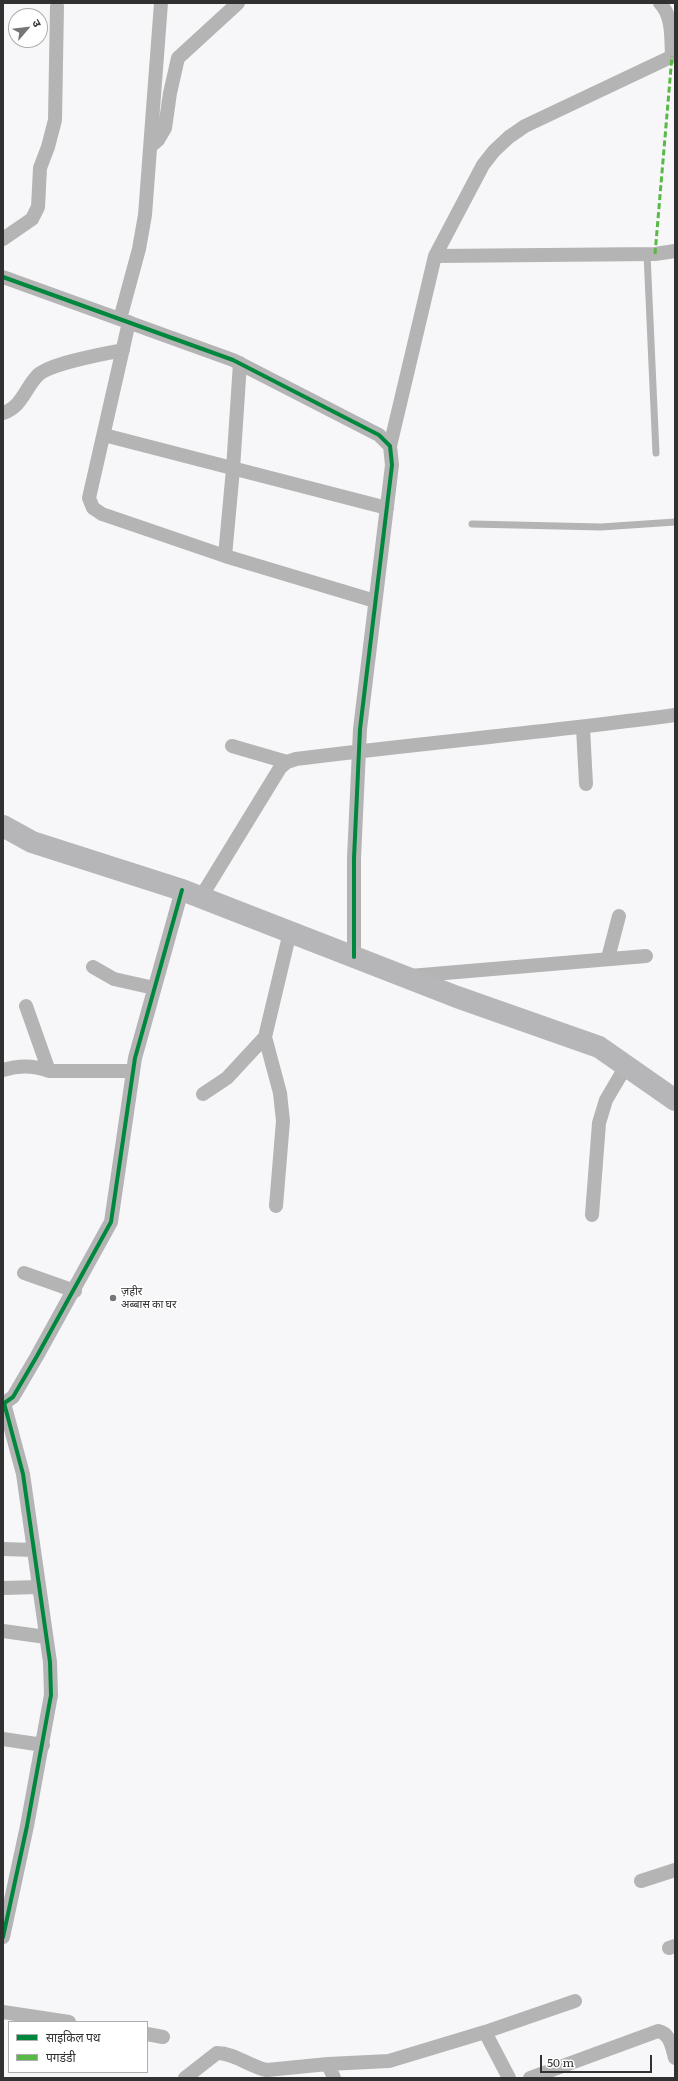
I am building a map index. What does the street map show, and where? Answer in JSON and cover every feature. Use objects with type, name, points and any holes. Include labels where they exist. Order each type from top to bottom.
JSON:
[{"type":"main road","points":[[3,826],[32,842],[192,893],[457,997],[599,1048],[675,1100]]},
{"type":"street","points":[[161,3],[149,184],[140,249],[124,320],[123,350],[90,498],[93,508],[102,514],[225,556],[375,601]]},
{"type":"street","points":[[151,146],[160,137],[165,128],[178,58],[238,3]]},
{"type":"street","points":[[354,957],[354,858],[359,751],[375,601],[392,465],[390,446],[435,256],[483,166],[494,151],[509,137],[525,126],[674,56],[670,23],[660,3]]},
{"type":"street","points":[[3,239],[32,219],[38,207],[40,168],[48,147],[55,120],[57,6]]},
{"type":"street","points":[[435,256],[647,254],[675,251]]},
{"type":"street","points":[[3,277],[240,363],[379,436],[390,446]]},
{"type":"street","points":[[3,413],[19,404],[38,375],[50,368],[123,350]]},
{"type":"street","points":[[225,556],[233,469],[240,363]]},
{"type":"street","points":[[104,435],[387,508]]},
{"type":"street","points":[[3,1937],[52,1695],[50,1662],[23,1474],[4,1404],[13,1397],[75,1291],[111,1222],[135,1058],[154,988],[192,893],[280,768],[287,762],[296,759],[359,751],[583,728],[675,715]]},
{"type":"street","points":[[583,728],[586,784]]},
{"type":"street","points":[[232,746],[287,762]]},
{"type":"street","points":[[608,958],[619,916]]},
{"type":"street","points":[[276,1206],[283,1121],[280,1093],[265,1037],[290,932]]},
{"type":"street","points":[[403,976],[646,956]]},
{"type":"street","points":[[92,967],[114,979],[154,988]]},
{"type":"street","points":[[26,1006],[49,1071]]},
{"type":"street","points":[[203,1094],[227,1078],[265,1037]]},
{"type":"street","points":[[3,1070],[17,1066],[40,1067],[49,1071],[133,1071]]},
{"type":"street","points":[[592,1215],[599,1123],[602,1110],[626,1066]]},
{"type":"street","points":[[24,1273],[75,1291]]},
{"type":"street","points":[[3,1549],[33,1550]]},
{"type":"street","points":[[3,1588],[39,1587]]},
{"type":"street","points":[[3,1631],[46,1637]]},
{"type":"street","points":[[3,1739],[43,1745]]},
{"type":"street","points":[[641,1881],[675,1870]]},
{"type":"street","points":[[186,2078],[217,2053],[230,2055],[258,2068],[267,2070],[328,2064],[389,2061],[485,2032],[575,2001]]},
{"type":"street","points":[[3,2012],[62,2021]]},
{"type":"street","points":[[530,2078],[658,2031],[664,2032],[668,2036],[675,2058]]},
{"type":"street","points":[[485,2032],[509,2078]]},
{"type":"street","points":[[148,2034],[163,2037]]},
{"type":"street","points":[[328,2064],[334,2078]]},
{"type":"lane","points":[[647,254],[656,452]]},
{"type":"lane","points":[[472,524],[601,527],[675,522]]},
{"type":"marked path","points":[[655,254],[672,56]]},
{"type":"cycle path","points":[[3,277],[233,360],[379,435],[390,446],[392,465],[360,729],[354,858],[354,957]]},
{"type":"cycle path","points":[[3,1404],[13,1397],[111,1222],[135,1058],[182,890]]},
{"type":"cycle path","points":[[3,1937],[27,1826],[51,1695],[50,1662],[23,1474],[4,1403]]},
{"type":"place","name":"ज़हीर अब्बास का घर","points":[[113,1298]]}]
